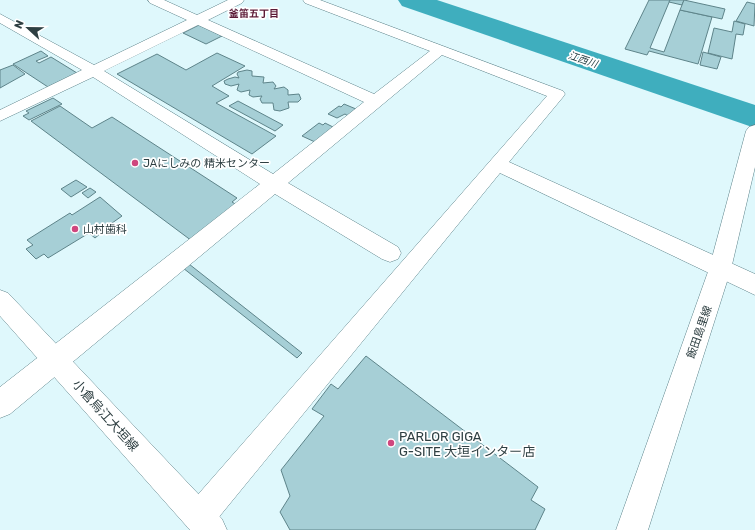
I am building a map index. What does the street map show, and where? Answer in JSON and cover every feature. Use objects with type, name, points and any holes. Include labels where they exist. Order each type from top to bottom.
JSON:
[{"type":"street","points":[[154,0],[375,101]]},
{"type":"street","points":[[0,116],[238,0]]},
{"type":"street","points":[[205,523],[497,164],[557,94],[309,0]]},
{"type":"street","points":[[0,18],[94,71],[274,184],[390,253]]},
{"type":"street","points":[[0,404],[440,50]]},
{"type":"street","name":"飯田島里線","points":[[632,530],[720,269],[755,130]]},
{"type":"street","points":[[497,164],[755,285]]},
{"type":"street","name":"小倉烏江大垣線","points":[[0,300],[205,523]]},
{"type":"building","points":[[649,0],[670,0],[650,48],[664,52],[680,10],[712,17],[698,64],[649,51],[647,55],[625,49]]},
{"type":"building","points":[[670,0],[684,0],[682,5],[669,2]]},
{"type":"building","points":[[684,0],[725,9],[722,19],[680,10]]},
{"type":"building","points":[[747,2],[755,4],[754,26],[736,21]]},
{"type":"building","points":[[734,21],[745,24],[743,35],[736,34],[732,59],[708,53],[714,28],[732,32]]},
{"type":"building","points":[[199,25],[222,36],[206,44],[183,33]]},
{"type":"building","points":[[41,51],[48,56],[36,61],[39,63],[51,57],[77,73],[48,87],[13,64]]},
{"type":"building","points":[[703,52],[721,57],[717,69],[700,65]]},
{"type":"building","points":[[217,53],[245,66],[212,86],[229,96],[216,103],[276,136],[252,154],[117,74],[157,54],[186,70]]},
{"type":"building","points":[[13,65],[25,74],[0,88],[0,70]]},
{"type":"building","points":[[247,70],[252,71],[252,76],[264,77],[263,83],[273,82],[276,86],[274,89],[284,87],[288,90],[288,95],[299,94],[301,99],[298,102],[288,102],[289,108],[280,111],[274,110],[273,103],[262,103],[260,99],[262,96],[253,97],[249,95],[250,90],[241,92],[237,90],[239,84],[231,86],[225,84],[224,81],[228,79],[235,77],[239,78],[237,74],[238,72]]},
{"type":"building","points":[[53,98],[62,104],[29,120],[23,116],[29,113],[26,111]]},
{"type":"building","points":[[238,101],[283,125],[275,131],[229,106]]},
{"type":"building","points":[[344,104],[356,109],[348,116],[345,114],[337,118],[328,114],[339,106],[341,107]]},
{"type":"building","name":"JAにしみの 精米センター","points":[[60,106],[92,128],[112,117],[237,198],[232,202],[237,205],[192,241],[31,121]]},
{"type":"building","points":[[319,123],[323,125],[325,123],[333,127],[315,142],[302,136]]},
{"type":"building","points":[[76,180],[87,187],[71,197],[61,189]]},
{"type":"building","points":[[90,188],[96,192],[88,198],[82,193]]},
{"type":"building","name":"山村歯科","points":[[100,197],[122,216],[105,228],[106,229],[95,238],[89,233],[48,258],[44,254],[36,259],[26,249],[33,245],[27,240],[70,213],[72,215]]},
{"type":"building","points":[[189,264],[302,353],[297,358],[183,268]]},
{"type":"building","name":"PARLOR GIGA G-SITE 大垣インター店","points":[[366,356],[538,487],[531,500],[545,509],[535,530],[290,530],[280,512],[290,496],[281,470],[324,416],[312,409],[331,384],[338,389]]},
{"type":"waterway","name":"江西川","points":[[411,0],[755,117]]},
{"type":"place","name":"JAにしみの 精米センター","points":[[135,163]]},
{"type":"place","name":"山村歯科","points":[[75,229]]},
{"type":"place","name":"PARLOR GIGA G-SITE 大垣インター店","points":[[391,443]]},
{"type":"district","name":"釜笛五丁目","points":[[254,13]]}]
